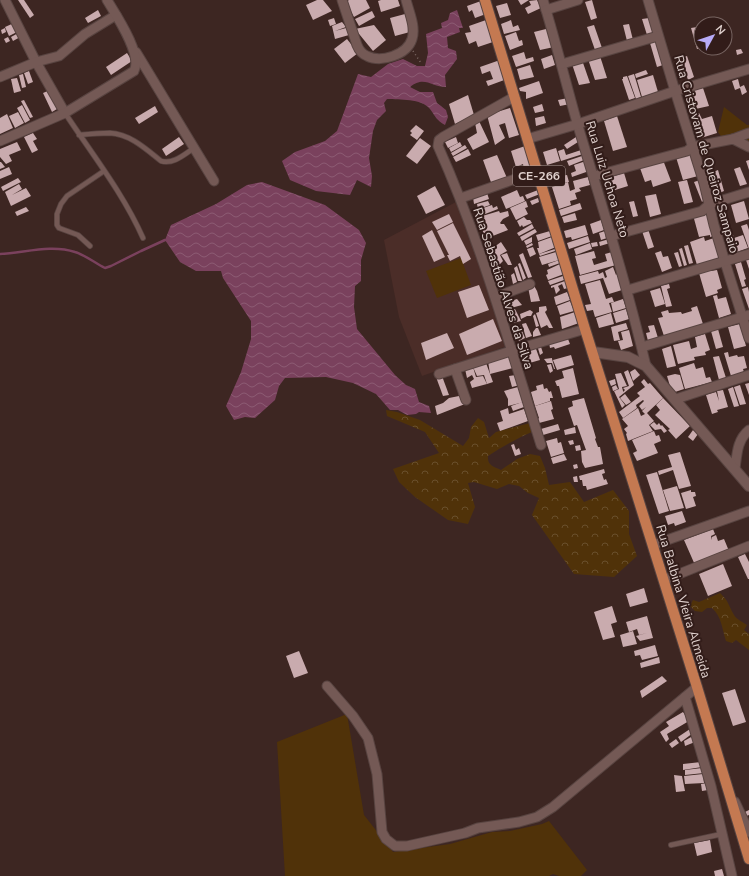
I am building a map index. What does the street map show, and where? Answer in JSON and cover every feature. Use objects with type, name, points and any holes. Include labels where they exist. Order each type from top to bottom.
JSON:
[{"type":"main road","name":"CE-266","points":[[485,0],[593,352]]},
{"type":"main road","name":"Rua Balbina Vieira Almeida","points":[[593,352],[749,859]]},
{"type":"street","points":[[5,0],[36,62],[64,113]]},
{"type":"street","points":[[107,0],[130,42],[214,181]]},
{"type":"street","points":[[342,0],[356,45],[367,57],[380,58],[391,56],[400,52],[409,44],[413,36],[406,0]]},
{"type":"street","name":"Rua Luiz Uchoa Neto","points":[[542,0],[628,290],[646,366]]},
{"type":"street","points":[[546,10],[578,0]]},
{"type":"street","name":"Rua Cristovam de Queiroz Sampaio","points":[[648,0],[710,204],[725,262],[746,316],[749,338]]},
{"type":"street","points":[[0,77],[36,62],[59,56],[85,34],[116,15]]},
{"type":"street","points":[[562,64],[658,36]]},
{"type":"street","points":[[0,141],[64,113],[134,72],[136,60],[130,42]]},
{"type":"street","points":[[527,139],[578,124],[675,91],[749,69]]},
{"type":"street","name":"Rua Sebastião Alves da Silva","points":[[514,97],[448,134],[438,142],[438,146],[461,198],[496,296],[511,351],[541,445]]},
{"type":"street","points":[[594,176],[686,151],[692,147],[733,139],[749,133]]},
{"type":"street","points":[[733,139],[749,147]]},
{"type":"street","points":[[461,198],[538,171]]},
{"type":"street","points":[[611,236],[702,211],[710,204],[749,192]]},
{"type":"street","points":[[628,290],[749,254]]},
{"type":"street","points":[[496,296],[530,284]]},
{"type":"street","points":[[642,347],[746,316]]},
{"type":"street","points":[[438,374],[585,329]]},
{"type":"street","points":[[593,352],[628,357],[646,366],[676,399],[749,486]]},
{"type":"street","points":[[455,369],[466,400]]},
{"type":"street","points":[[676,399],[749,375]]},
{"type":"street","points":[[735,469],[739,442],[749,430]]},
{"type":"street","points":[[653,545],[749,511]]},
{"type":"street","points":[[664,580],[749,546]]},
{"type":"street","points":[[327,686],[353,716],[368,738],[377,774],[382,832],[386,840],[395,846],[407,846],[465,833],[478,828],[519,822],[538,817],[553,807],[697,687]]},
{"type":"street","points":[[685,697],[712,786],[732,876]]},
{"type":"street","points":[[730,794],[736,802],[749,832]]},
{"type":"lane","points":[[64,113],[104,171],[128,209],[143,238]]},
{"type":"lane","points":[[79,135],[110,133],[121,135],[136,142],[165,162],[175,160],[194,148]]},
{"type":"lane","points":[[90,246],[78,235],[60,228],[57,225],[57,214],[61,204],[67,196],[104,171]]},
{"type":"lane","points":[[671,845],[722,834]]},
{"type":"path","points":[[409,44],[421,63]]},
{"type":"shaded area","points":[[456,202],[486,281],[507,346],[422,376],[399,317],[384,240]]},
{"type":"green space","points":[[724,107],[749,125],[749,141],[738,136],[723,139],[718,132]]},
{"type":"green space","points":[[461,258],[471,285],[437,298],[426,271]]},
{"type":"green space","points":[[386,410],[420,420],[463,446],[469,438],[471,427],[478,418],[484,422],[489,438],[496,432],[530,423],[534,431],[511,442],[488,456],[488,462],[493,467],[501,470],[517,459],[530,454],[540,456],[545,468],[549,485],[570,482],[584,502],[613,490],[629,511],[629,534],[637,556],[614,577],[574,574],[532,515],[539,498],[528,493],[519,486],[509,484],[497,489],[474,482],[468,483],[475,507],[468,524],[448,520],[415,497],[399,482],[393,469],[439,453],[425,432],[387,416]]},
{"type":"green space","points":[[720,593],[727,601],[735,617],[747,625],[744,630],[749,634],[749,650],[736,640],[732,643],[726,641],[720,619],[712,608],[707,608],[702,612],[695,611],[690,606],[693,600],[699,602]]},
{"type":"green space","points":[[347,714],[364,815],[393,852],[450,844],[492,832],[510,831],[549,821],[587,870],[581,876],[559,876],[553,874],[549,876],[285,876],[277,742]]},
{"type":"water","points":[[457,10],[463,28],[459,28],[460,32],[447,37],[448,48],[456,51],[457,59],[445,75],[446,87],[441,87],[428,82],[420,82],[410,87],[420,92],[433,92],[437,103],[446,110],[448,117],[445,125],[438,120],[426,105],[410,100],[387,99],[384,103],[386,111],[377,120],[373,131],[369,158],[372,176],[371,187],[357,180],[350,195],[316,191],[290,180],[282,161],[295,152],[325,141],[337,131],[358,74],[371,77],[388,64],[403,59],[417,66],[425,66],[428,53],[426,34],[442,28],[441,23],[448,20],[450,13]]},
{"type":"water","points":[[262,182],[325,205],[359,230],[366,243],[361,260],[361,281],[355,286],[354,307],[357,329],[395,375],[406,385],[415,389],[419,402],[429,406],[431,413],[419,412],[416,414],[407,415],[398,410],[390,410],[376,394],[353,383],[326,377],[285,378],[279,386],[275,400],[255,418],[245,417],[234,420],[226,406],[241,372],[251,339],[251,321],[223,278],[221,271],[196,271],[180,262],[165,240],[171,225],[216,204],[247,185]]},
{"type":"building","points":[[18,0],[24,0],[34,15],[30,18]]},
{"type":"building","points":[[317,0],[323,0],[332,11],[313,20],[306,5]]},
{"type":"building","points":[[349,0],[366,0],[370,8],[354,17],[346,2]]},
{"type":"building","points":[[398,0],[400,6],[381,12],[378,1]]},
{"type":"building","points":[[518,0],[529,0],[521,5]]},
{"type":"building","points":[[537,0],[541,8],[528,14],[525,8],[531,5],[529,1]]},
{"type":"building","points":[[592,0],[597,18],[591,20],[585,2]]},
{"type":"building","points":[[481,1],[486,14],[475,18],[472,10],[469,12],[467,6]]},
{"type":"building","points":[[507,3],[511,15],[500,18],[496,6]]},
{"type":"building","points":[[98,10],[101,16],[88,23],[85,18]]},
{"type":"building","points":[[372,11],[375,17],[359,26],[355,19]]},
{"type":"building","points":[[405,14],[410,32],[395,36],[390,18]]},
{"type":"building","points":[[334,18],[336,24],[330,26],[328,20]]},
{"type":"building","points":[[649,18],[654,34],[647,35],[642,19]]},
{"type":"building","points":[[486,20],[493,42],[478,47],[476,41],[469,44],[465,33],[471,32],[469,26]]},
{"type":"building","points":[[511,20],[513,27],[518,25],[520,30],[504,34],[501,24]]},
{"type":"building","points":[[342,22],[346,27],[335,31],[346,28],[349,35],[335,39],[332,26]]},
{"type":"building","points":[[14,23],[19,31],[9,36],[5,27]]},
{"type":"building","points":[[629,24],[633,40],[627,41],[623,25]]},
{"type":"building","points":[[374,25],[386,40],[373,51],[355,29]]},
{"type":"building","points":[[594,25],[602,48],[595,50],[587,27]]},
{"type":"building","points":[[5,28],[6,32],[2,34],[1,30]]},
{"type":"building","points":[[550,28],[554,47],[540,50],[534,32]]},
{"type":"building","points":[[20,32],[22,36],[13,41],[11,37]]},
{"type":"building","points":[[516,32],[519,41],[522,40],[523,45],[510,50],[505,36]]},
{"type":"building","points":[[8,37],[10,41],[6,43],[4,39]]},
{"type":"building","points":[[347,39],[358,53],[345,63],[334,49]]},
{"type":"building","points":[[656,41],[663,65],[657,67],[650,43]]},
{"type":"building","points":[[741,49],[743,53],[737,55],[736,50]]},
{"type":"building","points":[[524,52],[526,59],[533,57],[534,61],[516,67],[512,56]]},
{"type":"building","points":[[127,53],[132,61],[111,75],[106,67]]},
{"type":"building","points":[[552,55],[555,65],[544,69],[541,59]]},
{"type":"building","points":[[600,56],[607,78],[595,80],[588,59]]},
{"type":"building","points":[[687,56],[694,77],[688,80],[681,58]]},
{"type":"building","points":[[500,60],[507,79],[488,86],[486,81],[493,79],[490,71],[482,74],[480,67]]},
{"type":"building","points":[[582,60],[590,83],[579,85],[572,64]]},
{"type":"building","points":[[530,65],[534,77],[520,80],[517,69]]},
{"type":"building","points":[[646,70],[648,74],[636,78],[635,74]]},
{"type":"building","points":[[29,71],[33,82],[28,84],[24,73]]},
{"type":"building","points":[[23,74],[26,87],[22,88],[19,75]]},
{"type":"building","points":[[634,74],[641,97],[636,99],[628,76]]},
{"type":"building","points":[[653,75],[658,92],[642,97],[637,80]]},
{"type":"building","points":[[627,76],[635,98],[629,100],[622,79],[623,77]]},
{"type":"building","points":[[17,78],[21,91],[14,93],[11,79]]},
{"type":"building","points":[[738,79],[740,87],[744,85],[747,92],[742,95],[740,88],[735,90],[732,81]]},
{"type":"building","points":[[539,81],[543,93],[526,99],[526,92],[520,91],[519,88]]},
{"type":"building","points":[[703,88],[709,106],[691,110],[685,92]]},
{"type":"building","points":[[50,90],[57,109],[52,112],[43,93]]},
{"type":"building","points":[[468,95],[474,115],[455,124],[449,104]]},
{"type":"building","points":[[568,98],[570,104],[560,106],[558,100]]},
{"type":"building","points":[[24,100],[33,117],[30,118],[21,101]]},
{"type":"building","points":[[542,104],[544,111],[535,113],[533,107]]},
{"type":"building","points":[[22,105],[30,120],[25,123],[17,108]]},
{"type":"building","points":[[155,106],[158,112],[139,124],[135,118]]},
{"type":"building","points":[[510,108],[519,135],[509,138],[505,123],[499,125],[505,138],[495,145],[487,115]]},
{"type":"building","points":[[18,112],[24,123],[15,128],[9,116]]},
{"type":"building","points":[[699,113],[702,119],[712,116],[717,133],[701,138],[693,115]]},
{"type":"building","points":[[7,114],[13,128],[0,134],[0,118]]},
{"type":"building","points":[[544,116],[546,123],[536,126],[535,118]]},
{"type":"building","points":[[617,116],[627,147],[613,151],[604,121]]},
{"type":"building","points":[[479,121],[489,142],[473,150],[467,139],[477,133],[475,123]]},
{"type":"building","points":[[416,125],[424,131],[417,140],[410,135],[412,133],[410,131]]},
{"type":"building","points":[[33,133],[37,139],[33,141],[38,150],[32,153],[24,137]]},
{"type":"building","points":[[179,137],[184,144],[166,156],[162,149]]},
{"type":"building","points":[[456,137],[458,143],[448,148],[445,142]]},
{"type":"building","points":[[576,137],[578,142],[567,149],[564,145]]},
{"type":"building","points":[[420,138],[431,146],[417,164],[406,156]]},
{"type":"building","points":[[17,142],[21,150],[9,155],[12,161],[6,164],[0,157],[0,149]]},
{"type":"building","points":[[460,142],[462,146],[451,152],[449,148]]},
{"type":"building","points":[[465,145],[467,148],[453,156],[451,153]]},
{"type":"building","points":[[525,146],[531,166],[524,170],[523,164],[516,167],[511,151]]},
{"type":"building","points":[[556,148],[560,161],[547,165],[543,152]]},
{"type":"building","points":[[468,149],[471,155],[456,162],[453,157]]},
{"type":"building","points":[[564,149],[566,155],[581,150],[583,154],[561,161],[558,151]]},
{"type":"building","points":[[691,153],[698,176],[683,180],[676,157]]},
{"type":"building","points":[[497,155],[507,178],[492,185],[483,160]]},
{"type":"building","points":[[582,156],[584,160],[569,166],[567,161]]},
{"type":"building","points":[[663,160],[671,181],[653,187],[651,180],[645,182],[640,168]]},
{"type":"building","points":[[749,160],[749,170],[746,161]]},
{"type":"building","points":[[586,161],[589,171],[572,177],[571,173],[576,171],[574,165]]},
{"type":"building","points":[[1,162],[5,167],[0,169]]},
{"type":"building","points":[[9,167],[12,174],[0,179],[0,171]]},
{"type":"building","points":[[740,167],[747,184],[740,186],[734,169]]},
{"type":"building","points":[[718,170],[724,191],[717,194],[711,173]]},
{"type":"building","points":[[624,173],[628,186],[612,191],[608,178]]},
{"type":"building","points":[[567,175],[569,182],[549,185],[548,178]]},
{"type":"building","points":[[588,177],[590,185],[579,188],[581,191],[575,193],[577,199],[570,201],[571,205],[559,209],[552,187],[568,182],[570,191],[575,189],[573,181]]},
{"type":"building","points":[[18,178],[21,182],[3,191],[1,187]]},
{"type":"building","points":[[687,180],[693,202],[684,204],[678,182]]},
{"type":"building","points":[[700,180],[705,199],[702,202],[694,182]]},
{"type":"building","points":[[19,184],[22,189],[12,195],[26,188],[31,196],[11,206],[5,192]]},
{"type":"building","points":[[435,186],[445,205],[426,214],[417,196]]},
{"type":"building","points":[[517,190],[520,197],[523,196],[525,201],[506,209],[501,197]]},
{"type":"building","points":[[538,190],[540,194],[527,199],[525,195]]},
{"type":"building","points":[[487,193],[489,199],[474,204],[473,197]]},
{"type":"building","points":[[656,194],[661,214],[650,217],[645,196]]},
{"type":"building","points":[[538,198],[539,202],[532,205],[530,201]]},
{"type":"building","points":[[488,201],[490,205],[478,209],[477,204]]},
{"type":"building","points":[[526,201],[528,207],[525,208],[528,214],[516,220],[510,208]]},
{"type":"building","points":[[634,201],[638,216],[633,217],[629,202]]},
{"type":"building","points":[[744,201],[749,219],[736,223],[731,205]]},
{"type":"building","points":[[580,203],[582,209],[561,216],[559,210]]},
{"type":"building","points":[[492,205],[493,208],[497,206],[498,209],[480,216],[477,210]]},
{"type":"building","points":[[26,207],[29,211],[17,216],[15,212]]},
{"type":"building","points":[[499,211],[500,213],[508,211],[509,216],[503,219],[500,223],[504,224],[508,230],[485,239],[479,217]]},
{"type":"building","points":[[707,212],[716,235],[710,237],[710,235],[699,237],[693,215]]},
{"type":"building","points":[[575,213],[577,220],[564,223],[562,217]]},
{"type":"building","points":[[449,214],[453,222],[437,230],[432,222]]},
{"type":"building","points":[[524,217],[532,223],[523,227],[522,225],[520,227],[517,221]]},
{"type":"building","points":[[601,220],[604,230],[593,234],[590,224]]},
{"type":"building","points":[[453,223],[471,259],[463,264],[460,256],[450,261],[447,255],[449,255],[437,231]]},
{"type":"building","points":[[532,224],[534,228],[519,236],[517,233]]},
{"type":"building","points":[[747,224],[749,230],[749,249],[741,226]]},
{"type":"building","points":[[585,225],[588,235],[572,240],[571,237],[566,238],[564,231]]},
{"type":"building","points":[[535,229],[537,232],[522,241],[520,237]]},
{"type":"building","points":[[648,229],[654,247],[648,249],[642,231]]},
{"type":"building","points":[[432,230],[445,257],[434,262],[422,236]]},
{"type":"building","points":[[550,231],[552,236],[538,241],[536,235]]},
{"type":"building","points":[[605,231],[607,238],[601,240],[599,233]]},
{"type":"building","points":[[732,232],[734,238],[743,235],[748,248],[731,254],[725,234]]},
{"type":"building","points":[[588,236],[590,242],[569,249],[567,243]]},
{"type":"building","points":[[532,237],[532,242],[526,245],[524,241]]},
{"type":"building","points":[[552,237],[553,243],[556,247],[539,254],[537,248],[539,248],[538,242]]},
{"type":"building","points":[[704,237],[705,241],[714,238],[720,258],[697,265],[690,242]]},
{"type":"building","points":[[609,239],[610,243],[600,246],[599,242]]},
{"type":"building","points":[[501,242],[507,251],[500,255],[503,261],[497,267],[492,259],[490,250]]},
{"type":"building","points":[[597,242],[598,246],[592,247],[591,243]]},
{"type":"building","points":[[532,243],[533,245],[527,248],[526,246]]},
{"type":"building","points":[[590,243],[592,249],[576,255],[574,249]]},
{"type":"building","points":[[688,245],[693,263],[689,264],[684,246]]},
{"type":"building","points":[[533,247],[536,254],[530,257],[527,249]]},
{"type":"building","points":[[682,248],[687,265],[684,266],[679,249]]},
{"type":"building","points":[[555,249],[555,251],[540,256],[539,254]]},
{"type":"building","points":[[594,251],[596,258],[592,259],[594,265],[607,261],[605,254],[612,252],[616,265],[580,275],[575,256]]},
{"type":"building","points":[[661,251],[663,257],[668,256],[672,268],[662,272],[655,253]]},
{"type":"building","points":[[556,252],[559,260],[542,265],[539,257]]},
{"type":"building","points":[[678,252],[682,266],[679,267],[674,253]]},
{"type":"building","points":[[507,253],[512,265],[508,265],[501,255]]},
{"type":"building","points":[[523,253],[532,277],[528,278],[519,255]]},
{"type":"building","points":[[749,259],[749,269],[746,260]]},
{"type":"building","points":[[559,260],[560,263],[549,267],[548,264]]},
{"type":"building","points":[[741,262],[746,279],[744,280],[746,286],[742,287],[735,264]]},
{"type":"building","points":[[520,263],[526,278],[523,280],[518,264]]},
{"type":"building","points":[[560,264],[564,274],[548,280],[546,275],[548,274],[547,270]]},
{"type":"building","points":[[517,266],[522,281],[518,281],[514,268]]},
{"type":"building","points":[[613,267],[622,290],[609,294],[603,278],[581,284],[579,276],[598,271],[599,274],[603,272],[605,278],[607,277],[605,271]]},
{"type":"building","points":[[717,270],[722,288],[717,290],[718,293],[706,297],[699,273]]},
{"type":"building","points":[[514,273],[517,282],[513,284],[511,275]]},
{"type":"building","points":[[563,276],[564,280],[550,285],[548,281]]},
{"type":"building","points":[[600,280],[606,299],[612,297],[614,302],[609,303],[612,312],[595,317],[593,310],[587,311],[585,305],[591,304],[585,284]]},
{"type":"building","points":[[565,281],[568,288],[564,289],[562,284],[558,286],[560,290],[556,294],[554,287],[551,288],[551,286]]},
{"type":"building","points":[[533,284],[540,301],[531,302],[528,287]]},
{"type":"building","points":[[669,284],[670,288],[667,289],[672,306],[666,307],[661,286]]},
{"type":"building","points":[[479,285],[489,310],[467,318],[458,292]]},
{"type":"building","points":[[748,287],[749,292],[749,309],[742,289]]},
{"type":"building","points":[[660,288],[665,304],[655,307],[650,291]]},
{"type":"building","points":[[567,292],[570,300],[556,305],[554,297]]},
{"type":"building","points":[[717,295],[718,299],[726,297],[731,314],[719,318],[713,296]]},
{"type":"building","points":[[517,299],[522,305],[507,309],[505,303]]},
{"type":"building","points":[[623,299],[626,308],[613,312],[611,303]]},
{"type":"building","points":[[570,301],[574,311],[560,315],[557,306]]},
{"type":"building","points":[[546,306],[547,310],[545,312],[553,328],[549,328],[547,325],[541,328],[536,313],[539,312],[539,307]]},
{"type":"building","points":[[697,306],[703,324],[664,336],[658,318],[663,317],[661,312],[668,310],[669,313],[681,312],[682,314],[692,311],[691,308]]},
{"type":"building","points":[[515,309],[521,321],[513,323],[510,311]]},
{"type":"building","points":[[626,309],[629,319],[616,323],[613,313]]},
{"type":"building","points":[[530,310],[533,312],[531,316],[521,319],[520,314]]},
{"type":"building","points":[[575,312],[579,323],[562,329],[560,317]]},
{"type":"building","points":[[611,313],[614,324],[599,328],[596,318]]},
{"type":"building","points":[[535,314],[539,326],[536,327],[533,316]]},
{"type":"building","points":[[493,319],[502,341],[467,355],[459,334]]},
{"type":"building","points":[[526,323],[532,336],[526,338],[522,324]]},
{"type":"building","points":[[626,323],[628,329],[618,332],[620,340],[614,341],[611,327]]},
{"type":"building","points":[[740,324],[746,346],[734,349],[728,327]]},
{"type":"building","points":[[654,325],[658,338],[648,341],[646,333],[650,332],[648,326]]},
{"type":"building","points":[[520,326],[525,338],[519,341],[514,330]]},
{"type":"building","points":[[536,328],[538,328],[541,335],[533,337],[533,332]]},
{"type":"building","points":[[718,329],[723,347],[716,349],[711,331]]},
{"type":"building","points":[[629,330],[633,346],[621,350],[618,341],[623,340],[621,332]]},
{"type":"building","points":[[447,333],[454,348],[426,360],[421,343]]},
{"type":"building","points":[[705,334],[710,350],[705,352],[706,355],[694,357],[695,360],[678,364],[673,345],[689,341],[691,349],[697,347],[695,337]]},
{"type":"building","points":[[568,339],[570,344],[555,349],[554,347],[550,348],[549,343]]},
{"type":"building","points":[[540,344],[543,353],[540,355],[537,345]]},
{"type":"building","points":[[535,346],[540,360],[526,364],[522,350]]},
{"type":"building","points":[[671,346],[676,366],[667,368],[662,349]]},
{"type":"building","points":[[728,352],[729,357],[737,355],[738,357],[744,356],[747,368],[743,369],[744,372],[731,376],[724,353]]},
{"type":"building","points":[[571,355],[574,365],[557,370],[553,360]]},
{"type":"building","points":[[509,356],[513,368],[490,374],[488,361]]},
{"type":"building","points":[[719,356],[726,378],[719,380],[713,357]]},
{"type":"building","points":[[552,358],[555,369],[552,363],[547,363],[544,359]]},
{"type":"building","points":[[486,363],[493,382],[487,384],[484,375],[477,376],[473,367]]},
{"type":"building","points":[[694,363],[696,369],[703,367],[706,378],[710,377],[712,382],[685,389],[679,368]]},
{"type":"building","points":[[551,364],[553,371],[550,373],[547,365]]},
{"type":"building","points":[[473,367],[476,377],[483,376],[487,384],[472,388],[470,382],[474,379],[472,375],[467,378],[465,369]]},
{"type":"building","points":[[573,368],[579,394],[562,398],[559,386],[557,386],[555,381],[564,378],[562,371]]},
{"type":"building","points":[[635,369],[640,375],[633,381],[630,372]]},
{"type":"building","points":[[628,370],[634,385],[619,397],[625,405],[622,408],[614,391],[619,389],[615,374],[621,373],[627,386],[622,387],[623,392],[625,390],[623,388],[629,386],[624,372]]},
{"type":"building","points":[[675,374],[680,375],[684,389],[672,393],[667,376]]},
{"type":"building","points":[[516,375],[520,385],[512,387],[509,376]]},
{"type":"building","points":[[442,376],[449,395],[443,396],[436,377]]},
{"type":"building","points":[[615,379],[616,384],[611,386],[609,381]]},
{"type":"building","points":[[644,379],[648,384],[650,383],[663,398],[647,413],[654,421],[649,425],[653,431],[628,441],[627,433],[624,429],[628,426],[622,419],[638,408],[641,416],[645,414],[642,411],[646,407],[642,410],[639,406],[644,401],[643,400],[636,405],[637,408],[623,418],[619,412],[640,396],[637,393],[645,387],[641,382]]},
{"type":"building","points":[[749,383],[749,395],[745,384]]},
{"type":"building","points":[[543,384],[544,389],[547,388],[549,392],[551,391],[553,398],[550,398],[550,401],[535,406],[531,392],[537,390],[536,386]]},
{"type":"building","points":[[616,385],[618,389],[613,391],[612,387]]},
{"type":"building","points":[[740,385],[746,404],[740,405],[734,387]]},
{"type":"building","points":[[518,387],[524,402],[508,406],[508,399],[504,391]]},
{"type":"building","points":[[733,387],[739,406],[734,407],[728,389]]},
{"type":"building","points":[[458,389],[465,404],[437,415],[435,406],[443,403],[449,398],[459,396]]},
{"type":"building","points":[[723,390],[728,407],[717,410],[718,412],[712,414],[706,395],[716,392],[719,401],[717,391]]},
{"type":"building","points":[[625,394],[631,402],[626,405],[620,398]]},
{"type":"building","points":[[584,398],[596,438],[595,439],[598,447],[600,447],[603,464],[585,468],[582,462],[581,451],[586,450],[577,425],[574,426],[568,408],[573,406],[572,401]]},
{"type":"building","points":[[663,398],[690,426],[676,439],[668,430],[670,429],[655,415],[660,410],[656,405]]},
{"type":"building","points":[[525,401],[528,416],[524,407],[513,411],[511,406]]},
{"type":"building","points":[[551,401],[553,409],[551,410],[554,419],[539,423],[535,406]]},
{"type":"building","points":[[508,408],[509,414],[524,409],[528,421],[500,431],[497,423],[503,421],[500,411]]},
{"type":"building","points":[[654,422],[657,425],[659,423],[661,426],[662,425],[667,431],[664,433],[661,429],[655,430],[650,425]]},
{"type":"building","points":[[558,424],[560,430],[543,435],[541,429]]},
{"type":"building","points":[[575,427],[576,433],[565,435],[564,430]]},
{"type":"building","points":[[693,430],[698,434],[693,441],[688,437]]},
{"type":"building","points":[[654,431],[656,436],[659,435],[661,441],[654,444],[658,453],[637,461],[633,453],[637,451],[632,440]]},
{"type":"building","points":[[557,438],[558,443],[561,442],[564,453],[551,457],[546,441]]},
{"type":"building","points":[[573,440],[574,444],[570,445],[568,441]]},
{"type":"building","points":[[514,444],[516,450],[519,448],[521,454],[515,456],[511,445]]},
{"type":"building","points":[[580,445],[581,450],[576,451],[575,446]]},
{"type":"building","points":[[680,452],[691,486],[679,489],[673,470],[659,475],[658,471],[672,467],[668,455]]},
{"type":"building","points":[[564,454],[567,460],[553,464],[551,458]]},
{"type":"building","points":[[577,464],[578,468],[574,469],[573,465]]},
{"type":"building","points":[[604,469],[605,473],[602,474],[604,480],[606,479],[608,484],[587,490],[586,486],[583,486],[582,480],[580,480],[579,476]]},
{"type":"building","points":[[657,472],[669,511],[659,514],[646,475]]},
{"type":"building","points":[[577,476],[578,482],[574,482],[573,477]]},
{"type":"building","points":[[677,486],[684,508],[670,511],[663,490]]},
{"type":"building","points":[[691,490],[691,492],[695,492],[696,496],[693,497],[696,506],[686,509],[681,493]]},
{"type":"building","points":[[682,511],[686,522],[675,526],[674,523],[668,525],[665,516]]},
{"type":"building","points":[[713,529],[715,534],[711,536],[712,540],[712,537],[716,535],[718,541],[724,539],[729,551],[695,565],[684,540]]},
{"type":"building","points":[[745,554],[749,562],[749,579],[738,557]]},
{"type":"building","points":[[723,564],[732,586],[708,596],[699,574]]},
{"type":"building","points":[[644,588],[648,602],[630,607],[626,594]]},
{"type":"building","points":[[612,606],[617,622],[611,624],[615,637],[603,640],[594,612]]},
{"type":"building","points":[[647,616],[653,638],[640,641],[636,636],[647,633],[639,635],[637,629],[629,632],[626,622]]},
{"type":"building","points":[[633,631],[637,644],[623,647],[620,635]]},
{"type":"building","points":[[655,645],[658,656],[642,660],[640,655],[635,656],[634,651]]},
{"type":"building","points":[[299,651],[308,673],[294,678],[286,656]]},
{"type":"building","points":[[659,657],[660,663],[641,668],[640,663]]},
{"type":"building","points":[[662,676],[667,681],[642,698],[640,691]]},
{"type":"building","points":[[735,689],[746,722],[733,726],[722,693]]},
{"type":"building","points":[[683,712],[689,721],[667,734],[669,739],[666,742],[660,732],[669,726],[666,722]]},
{"type":"building","points":[[690,729],[693,733],[681,742],[678,737]]},
{"type":"building","points":[[693,736],[695,742],[685,746],[684,741]]},
{"type":"building","points":[[676,739],[679,743],[672,748],[669,744]]},
{"type":"building","points":[[701,762],[702,767],[683,770],[683,764]]},
{"type":"building","points":[[702,768],[704,773],[685,775],[685,770]]},
{"type":"building","points":[[703,774],[704,783],[685,784],[684,776]]},
{"type":"building","points":[[674,775],[682,776],[685,791],[676,792]]},
{"type":"building","points":[[707,783],[708,790],[702,791],[701,784]]},
{"type":"building","points":[[749,810],[749,815],[744,817],[743,813]]},
{"type":"building","points":[[710,840],[712,852],[697,856],[694,843]]},
{"type":"building","points":[[722,869],[724,876],[715,876],[714,871]]},
{"type":"waterway","points":[[0,254],[47,249],[66,250],[82,255],[105,268],[165,240]]}]
